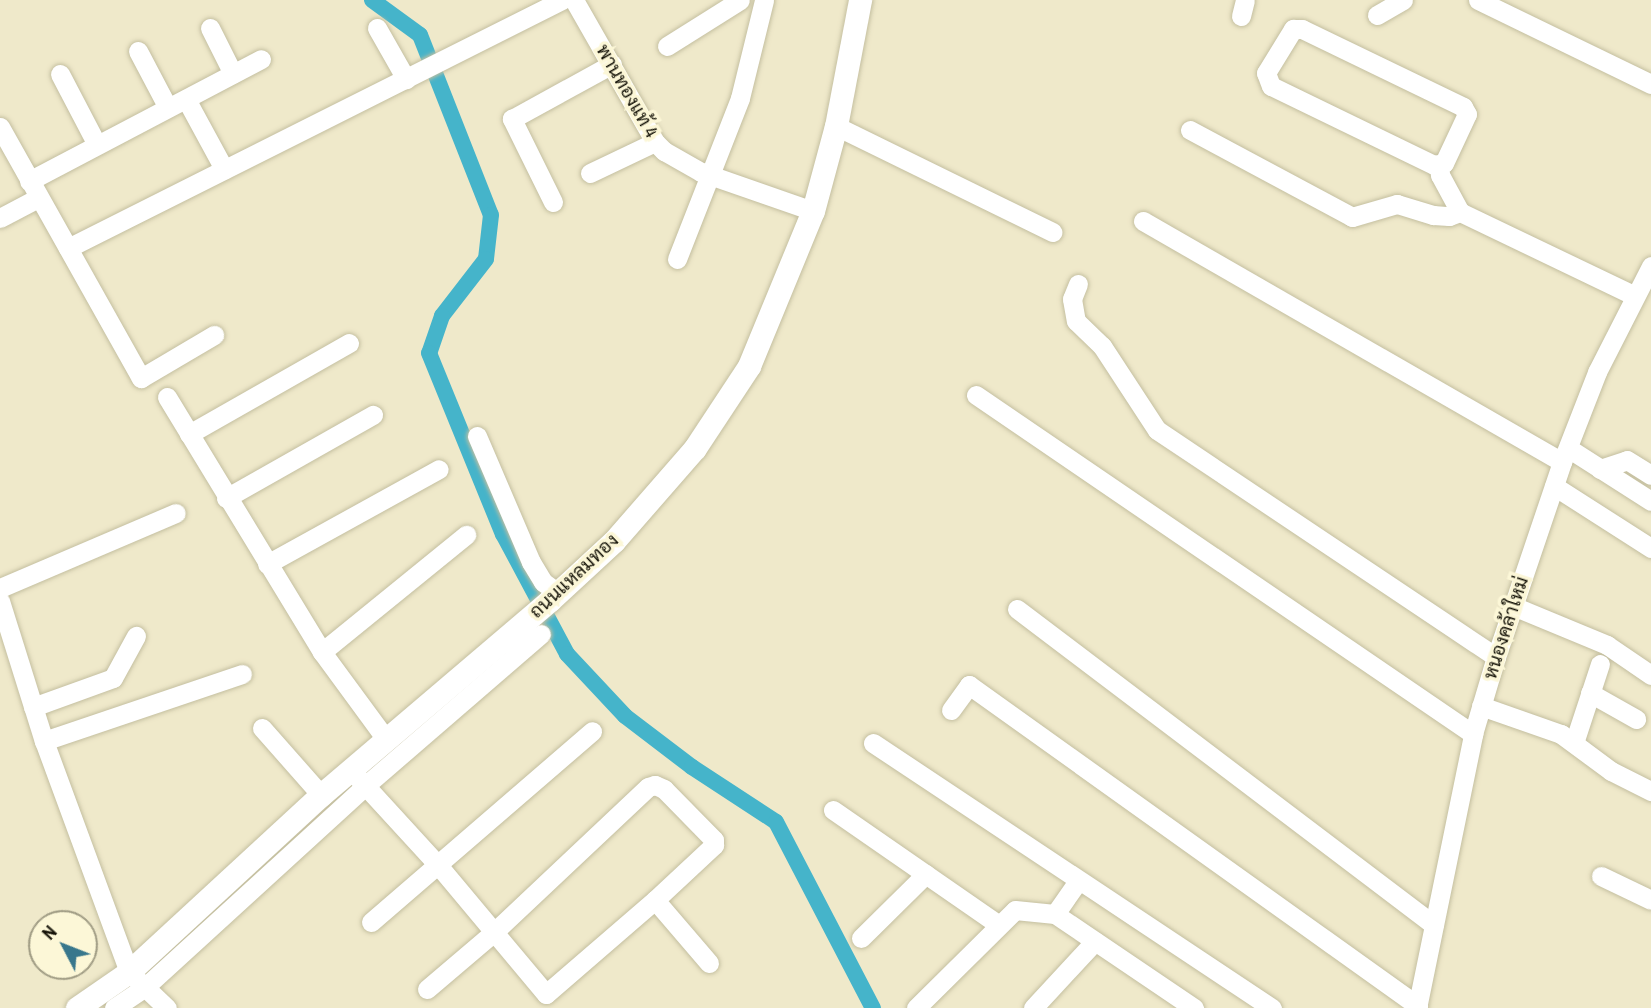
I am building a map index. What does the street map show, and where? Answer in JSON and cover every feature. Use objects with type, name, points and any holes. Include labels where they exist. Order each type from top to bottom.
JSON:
[{"type":"main road","name":"ถนนแหลมทอง","points":[[77,1008],[137,980],[321,795],[358,777],[386,738],[534,627],[554,597],[614,541],[695,448],[749,366],[813,211],[836,126],[860,0]]},
{"type":"street","points":[[68,248],[562,0]]},
{"type":"street","name":"พานทองแท้ 4","points":[[574,0],[655,142],[680,161],[711,175],[813,211]]},
{"type":"street","points":[[667,46],[740,0]]},
{"type":"street","points":[[677,259],[740,98],[764,0]]},
{"type":"street","points":[[1377,15],[1403,0]]},
{"type":"street","points":[[1478,0],[1651,85]]},
{"type":"street","points":[[210,27],[233,74]]},
{"type":"street","points":[[377,28],[413,76]]},
{"type":"street","points":[[1293,29],[1302,29],[1463,107],[1467,114],[1444,163],[1439,166],[1271,86],[1266,73],[1286,36],[1293,29]]},
{"type":"street","points":[[138,51],[168,108]]},
{"type":"street","points":[[0,218],[96,143],[261,59]]},
{"type":"street","points":[[553,202],[512,119],[612,64]]},
{"type":"street","points":[[60,74],[96,143]]},
{"type":"street","points":[[186,99],[224,169]]},
{"type":"street","points":[[836,126],[1052,232]]},
{"type":"street","points":[[0,127],[141,378],[214,335]]},
{"type":"street","points":[[1190,130],[1352,217],[1398,204],[1433,215],[1449,216],[1460,212]]},
{"type":"street","points":[[590,173],[655,142]]},
{"type":"street","points":[[1439,166],[1440,176],[1460,212],[1635,296]]},
{"type":"street","points":[[1143,221],[1565,455],[1600,469],[1651,501]]},
{"type":"street","name":"หนองคล้าใหม่","points":[[1417,1007],[1473,734],[1496,657],[1554,486],[1597,372],[1651,266]]},
{"type":"street","points":[[1079,284],[1072,299],[1076,321],[1102,346],[1157,430],[1496,657]]},
{"type":"street","points":[[189,434],[349,343]]},
{"type":"street","points":[[976,395],[1473,734]]},
{"type":"street","points":[[167,397],[322,652],[386,738]]},
{"type":"street","points":[[226,498],[373,415]]},
{"type":"street","points":[[477,436],[531,562],[554,597]]},
{"type":"street","points":[[1600,469],[1627,460],[1651,475]]},
{"type":"street","points":[[267,564],[439,469]]},
{"type":"street","points":[[1554,486],[1651,548]]},
{"type":"street","points":[[0,588],[176,513]]},
{"type":"street","points":[[322,652],[466,535]]},
{"type":"street","points":[[0,601],[44,741],[137,980],[167,1008]]},
{"type":"street","points":[[1513,606],[1607,645],[1651,675]]},
{"type":"street","points":[[1017,608],[1434,925]]},
{"type":"street","points":[[114,1008],[137,980],[358,777],[534,627]]},
{"type":"street","points":[[33,707],[113,678],[136,636]]},
{"type":"street","points":[[1574,743],[1600,664]]},
{"type":"street","points":[[44,741],[242,674]]},
{"type":"street","points":[[951,710],[969,685],[1417,1007]]},
{"type":"street","points":[[1590,694],[1636,719]]},
{"type":"street","points":[[1481,706],[1561,734],[1611,771],[1651,791]]},
{"type":"street","points":[[261,728],[321,795]]},
{"type":"street","points":[[371,922],[592,731]]},
{"type":"street","points":[[873,743],[1272,1008]]},
{"type":"street","points":[[358,777],[438,865],[494,932],[546,993],[655,900],[714,845],[714,840],[664,789],[655,785],[648,787],[494,932],[427,989]]},
{"type":"street","points":[[833,810],[999,926]]},
{"type":"street","points":[[861,938],[926,874]]},
{"type":"street","points":[[1601,876],[1651,900]]},
{"type":"street","points":[[1055,914],[1078,881]]},
{"type":"street","points":[[655,900],[709,963]]},
{"type":"street","points":[[916,1008],[1015,910],[1055,914],[1194,1008]]},
{"type":"street","points":[[1033,1008],[1096,941]]},
{"type":"waterway","points":[[372,0],[420,35],[491,215],[486,259],[442,316],[429,353],[503,534],[567,654],[625,716],[692,767],[776,822],[873,1008]]}]
